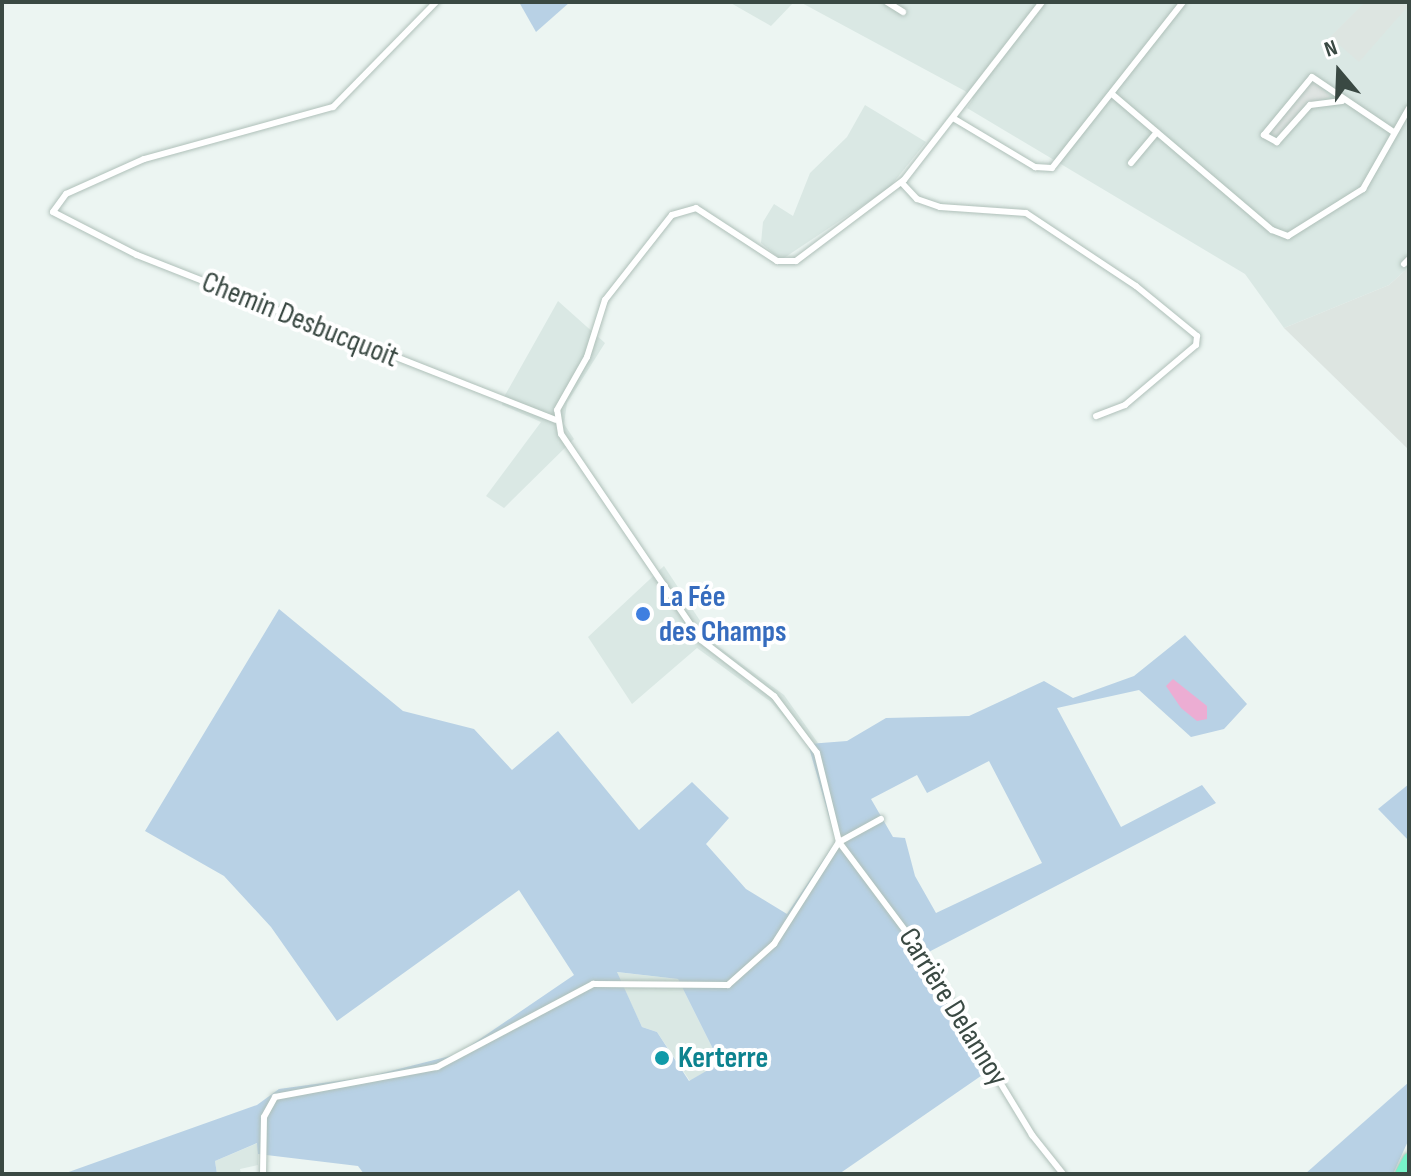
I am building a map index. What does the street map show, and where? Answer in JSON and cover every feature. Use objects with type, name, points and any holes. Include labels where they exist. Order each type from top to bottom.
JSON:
[{"type":"highway","points":[[1401,1174],[1409,1159]]},
{"type":"street","name":"Chemin Desbucquoit","points":[[436,2],[333,107],[144,159],[66,194],[53,206],[58,217],[121,248],[556,420]]},
{"type":"street","points":[[888,2],[903,12]]},
{"type":"street","points":[[839,842],[809,738],[774,696],[701,640],[556,420],[605,300],[672,215],[696,208],[790,264],[902,183],[1042,2]]},
{"type":"street","points":[[953,118],[1040,169],[1059,163],[1183,2]]},
{"type":"street","points":[[1342,101],[1310,105],[1277,142],[1264,135],[1310,78],[1392,131]]},
{"type":"street","points":[[1112,94],[1272,230],[1288,236],[1358,194],[1392,131],[1409,108]]},
{"type":"street","points":[[1131,163],[1157,132]]},
{"type":"street","points":[[902,183],[917,199],[940,207],[1026,213],[1136,286],[1197,336],[1196,345],[1125,405],[1096,416]]},
{"type":"street","points":[[263,1174],[265,1112],[280,1096],[437,1067],[593,984],[711,988],[737,981],[770,949],[839,842],[881,819]]},
{"type":"street","name":"Carrière Delannoy","points":[[839,842],[915,943],[1032,1135],[1063,1174]]},
{"type":"shaded area","points":[[519,2],[570,2],[536,32]]},
{"type":"shaded area","points":[[729,2],[794,2],[771,26]]},
{"type":"shaded area","points":[[800,2],[1409,2],[1409,267],[1389,285],[1284,328],[1245,274],[967,108],[973,99],[965,91]]},
{"type":"shaded area","points":[[1365,2],[1409,5],[1359,62],[1330,37]]},
{"type":"shaded area","points":[[1314,80],[1330,97],[1312,102],[1278,138],[1270,133],[1268,126]]},
{"type":"shaded area","points":[[865,105],[926,142],[889,188],[781,260],[761,243],[763,222],[774,204],[793,216],[810,173],[847,137]]},
{"type":"shaded area","points":[[1409,267],[1409,450],[1284,328],[1389,285]]},
{"type":"shaded area","points":[[558,301],[605,343],[567,403],[564,424],[574,439],[504,508],[486,496],[541,422],[502,405],[504,397]]},
{"type":"shaded area","points":[[664,566],[716,645],[784,695],[818,743],[808,744],[771,702],[697,648],[632,704],[588,637]]},
{"type":"shaded area","points":[[279,609],[403,711],[474,729],[512,770],[558,731],[639,830],[692,782],[729,818],[706,844],[746,889],[787,914],[836,841],[808,744],[847,741],[886,718],[969,716],[1044,681],[1073,698],[1134,676],[1185,635],[1247,704],[1224,729],[1191,737],[1139,690],[1057,708],[1121,827],[1202,785],[1216,803],[919,957],[991,1069],[839,1174],[364,1174],[358,1166],[258,1154],[257,1143],[215,1161],[217,1174],[63,1174],[257,1105],[279,1089],[367,1077],[458,1054],[574,975],[519,890],[337,1021],[271,927],[224,876],[145,831]],"holes":[[[989,761],[1042,863],[936,913],[915,876],[905,838],[893,837],[871,799],[917,775],[927,793]],[[617,972],[678,979],[720,1063],[689,1081],[657,1032],[642,1027]]]},
{"type":"shaded area","points":[[1173,679],[1207,706],[1207,719],[1197,721],[1181,708],[1166,686]]},
{"type":"shaded area","points":[[1409,784],[1409,841],[1378,809]]},
{"type":"shaded area","points":[[616,972],[678,979],[720,1063],[690,1081],[657,1032],[642,1027]]},
{"type":"shaded area","points":[[1409,1082],[1409,1139],[1393,1174],[1305,1174]]},
{"type":"shaded area","points":[[258,1143],[258,1165],[240,1169],[241,1174],[217,1174],[215,1161]]},
{"type":"place","name":"La Fée des Champs","points":[[643,614]]},
{"type":"place","name":"Kerterre","points":[[662,1058]]}]
